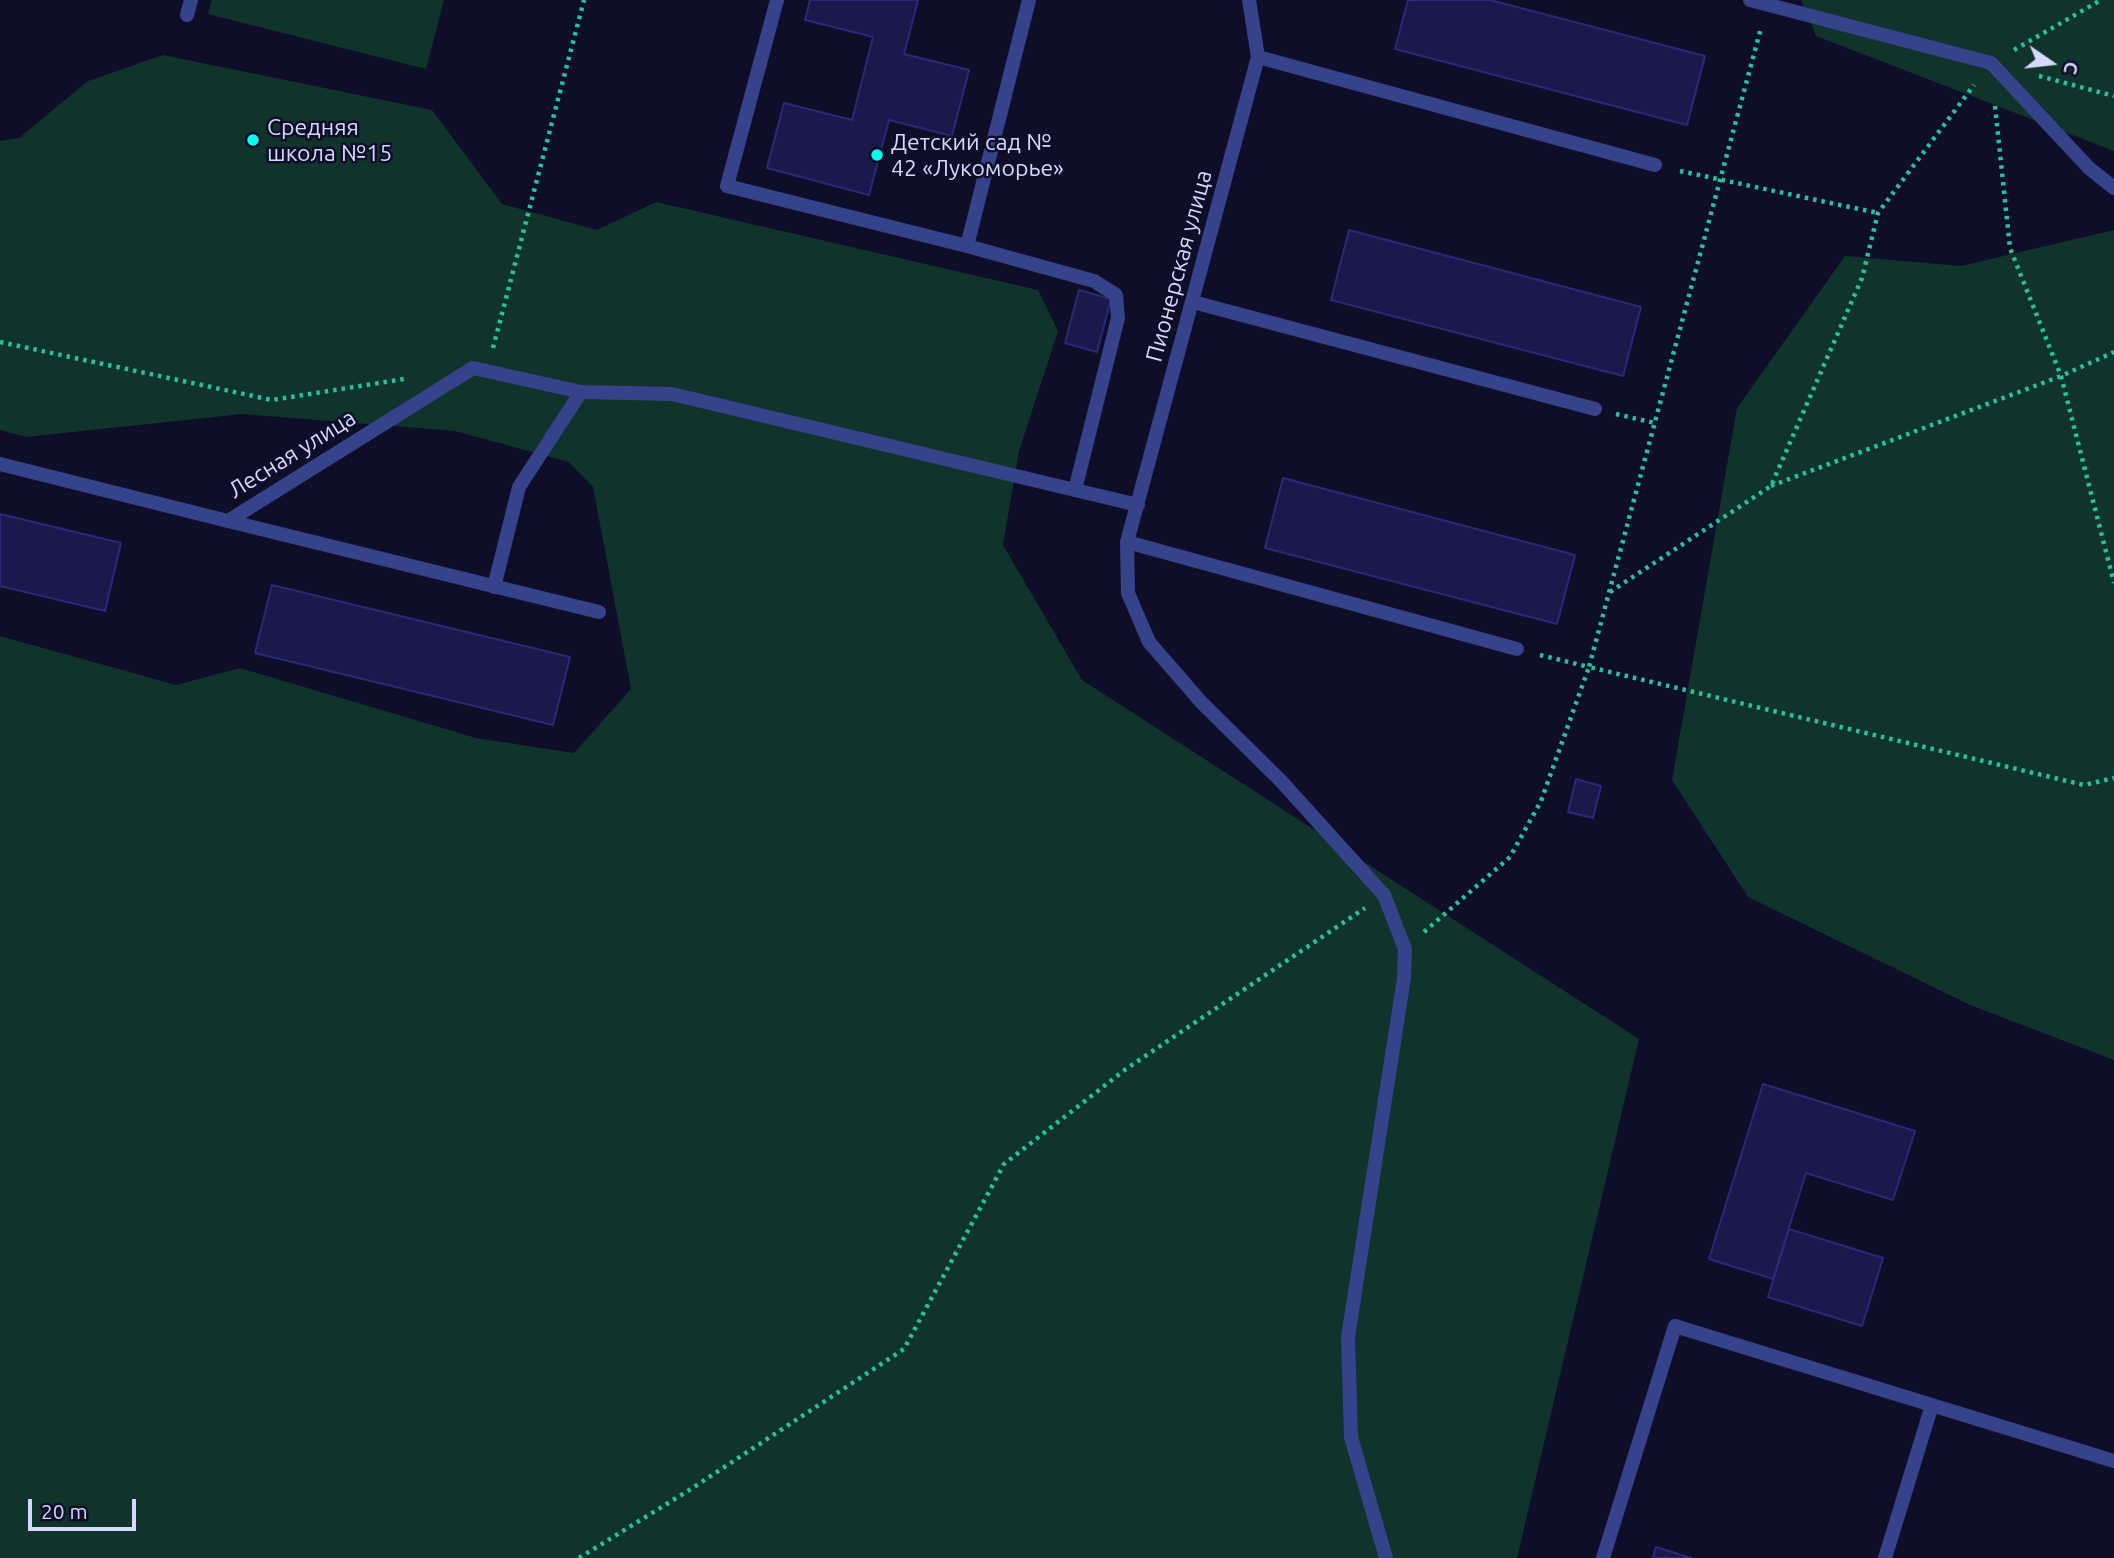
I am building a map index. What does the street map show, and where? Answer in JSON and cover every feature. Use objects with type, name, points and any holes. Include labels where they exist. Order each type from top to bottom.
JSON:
[{"type":"street","points":[[187,15],[191,0]]},
{"type":"street","points":[[777,0],[727,186],[1094,281],[1116,295],[1118,318],[1075,490]]},
{"type":"street","points":[[967,246],[1029,0]]},
{"type":"street","name":"Пионерская улица","points":[[1249,0],[1258,57],[1127,542],[1128,593],[1149,642],[1201,702],[1281,781],[1384,895]]},
{"type":"street","points":[[1750,0],[1991,63],[2089,168],[2114,188]]},
{"type":"street","points":[[1258,57],[1655,165]]},
{"type":"street","points":[[1193,302],[1595,409]]},
{"type":"street","points":[[480,369],[581,392],[672,394],[1138,505]]},
{"type":"street","name":"Лесная улица","points":[[0,464],[228,521],[480,369]]},
{"type":"street","points":[[494,587],[519,487],[581,392]]},
{"type":"street","points":[[228,521],[599,612]]},
{"type":"street","points":[[1127,542],[1517,649]]},
{"type":"street","points":[[1384,895],[1405,949],[1404,978],[1348,1337],[1351,1437],[1386,1558]]},
{"type":"street","points":[[1603,1558],[1675,1326],[2114,1461]]},
{"type":"street","points":[[1885,1558],[1932,1405]]},
{"type":"path","points":[[480,369],[584,0]]},
{"type":"path","points":[[1770,486],[1862,278],[1878,213],[1991,63],[2101,0]]},
{"type":"path","points":[[1405,949],[1510,857],[1532,818],[1589,667],[1767,5]]},
{"type":"path","points":[[1991,63],[2114,96]]},
{"type":"path","points":[[1991,63],[2010,248],[2061,376],[2114,583]]},
{"type":"path","points":[[1655,165],[1719,181],[1878,213]]},
{"type":"path","points":[[0,342],[272,400],[406,379]]},
{"type":"path","points":[[1610,592],[1770,486],[2061,376],[2114,352]]},
{"type":"path","points":[[1595,409],[1655,423]]},
{"type":"path","points":[[1517,649],[2084,785],[2114,778]]},
{"type":"path","points":[[579,1558],[691,1489],[904,1349],[1004,1164],[1126,1069],[1384,895]]},
{"type":"green space","points":[[212,0],[444,0],[426,69],[208,14]]},
{"type":"green space","points":[[1801,0],[2114,0],[2114,151],[1816,36]]},
{"type":"green space","points":[[163,55],[432,110],[502,204],[597,230],[656,202],[1038,290],[1058,331],[1019,451],[1003,545],[1082,680],[1639,1039],[1517,1558],[0,1558],[0,636],[176,685],[240,668],[476,738],[574,753],[631,689],[593,487],[569,462],[455,431],[242,414],[26,437],[0,430],[0,141],[19,138],[88,81]]},
{"type":"green space","points":[[2114,230],[2114,1060],[1970,1005],[1748,897],[1672,780],[1737,408],[1845,256],[1961,266]]},
{"type":"building","points":[[810,0],[918,0],[904,54],[969,70],[952,136],[889,120],[869,195],[767,168],[784,103],[852,120],[873,37],[805,20]]},
{"type":"building","points":[[1408,0],[1490,0],[1705,56],[1687,125],[1395,49]]},
{"type":"building","points":[[1349,230],[1641,307],[1623,376],[1331,300]]},
{"type":"building","points":[[1079,290],[1111,299],[1097,352],[1065,343]]},
{"type":"building","points":[[1283,478],[1575,555],[1557,624],[1265,548]]},
{"type":"building","points":[[0,514],[121,543],[105,611],[0,586]]},
{"type":"building","points":[[272,585],[570,657],[553,725],[255,653]]},
{"type":"building","points":[[1576,779],[1601,786],[1593,818],[1568,812]]},
{"type":"building","points":[[1763,1084],[1915,1131],[1893,1200],[1806,1173],[1773,1279],[1709,1259]]},
{"type":"building","points":[[1789,1229],[1883,1258],[1862,1326],[1768,1297]]},
{"type":"building","points":[[1656,1547],[1691,1558],[1653,1558]]},
{"type":"place","name":"Средняя школа №15","points":[[253,140]]},
{"type":"place","name":"Детский сад № 42 «Лукоморье»","points":[[877,155]]}]
